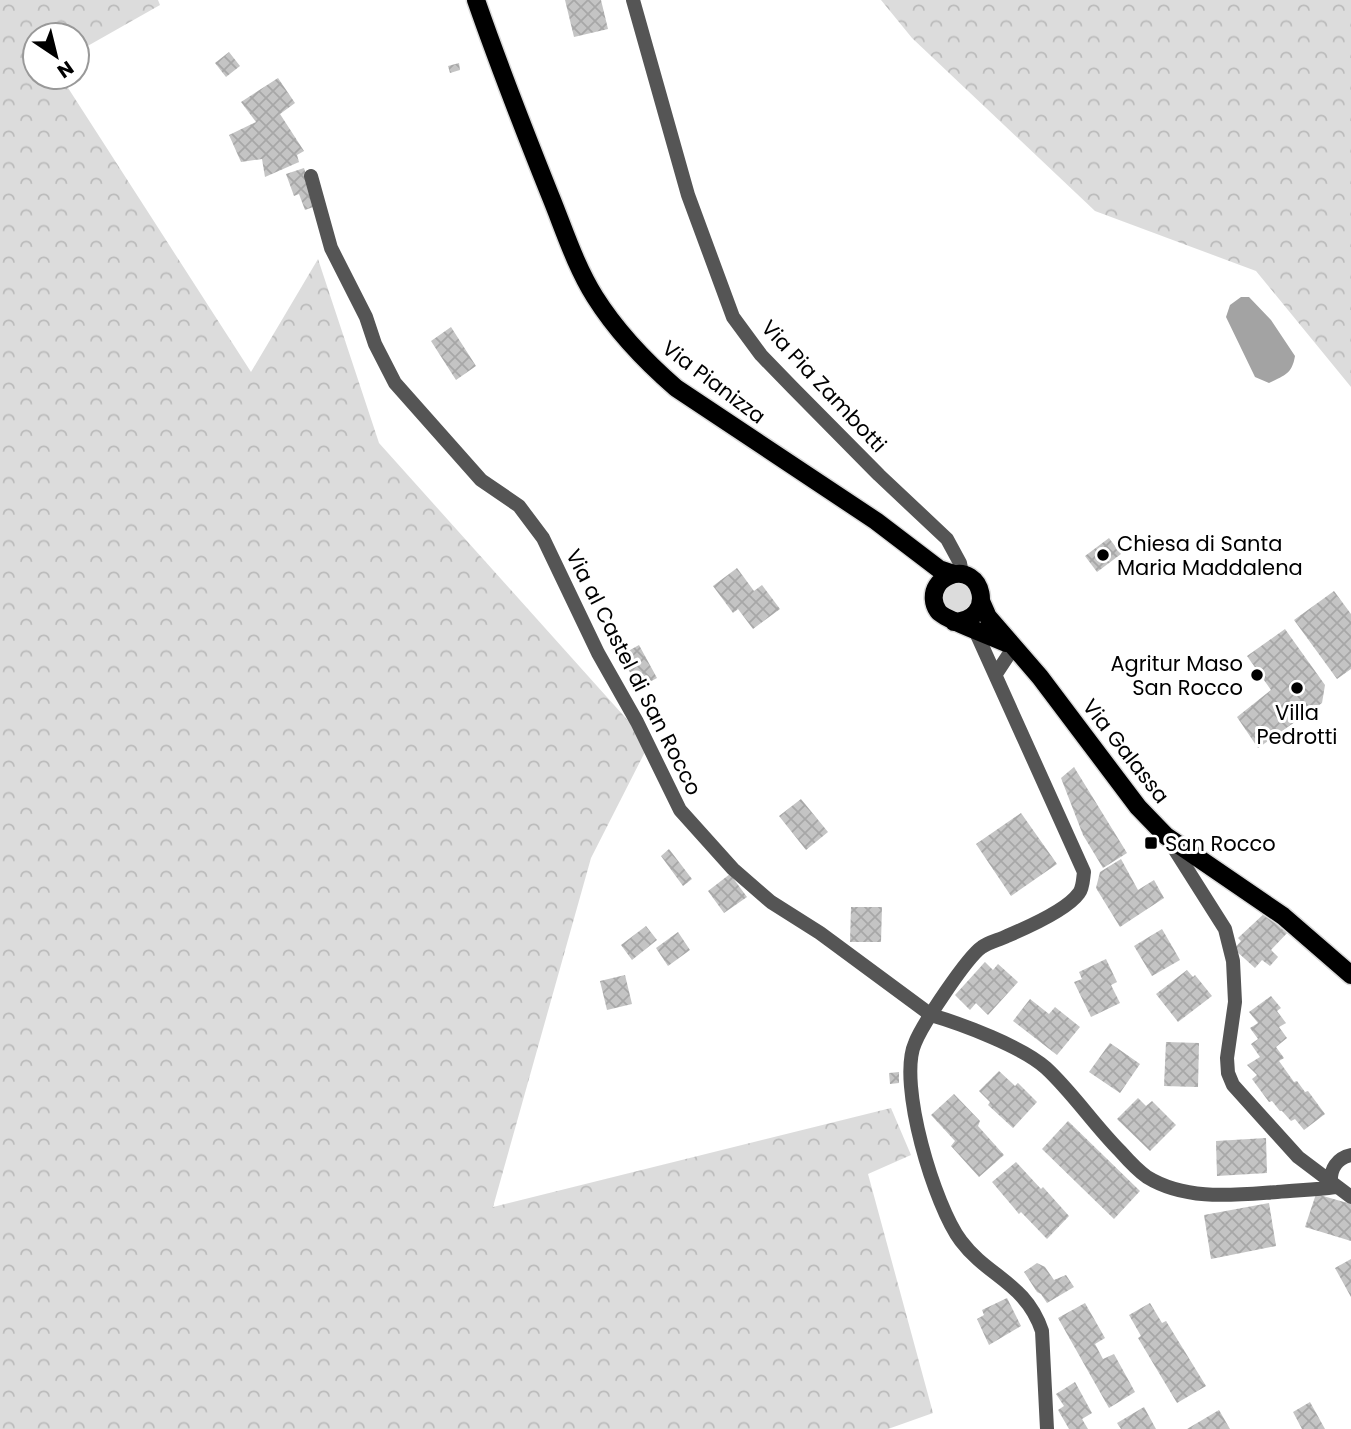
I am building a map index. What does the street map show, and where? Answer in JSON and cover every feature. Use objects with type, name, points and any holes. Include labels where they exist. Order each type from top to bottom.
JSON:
[{"type":"main road","name":"Via Pianizza","points":[[476,0],[508,91],[580,269],[616,327],[653,368],[676,388],[876,521],[939,569],[975,581],[981,601]]},
{"type":"main road","name":"Via Pianizza","points":[[911,549],[928,578],[936,609],[954,622]]},
{"type":"main road","points":[[934,594],[941,581],[958,574]]},
{"type":"main road","points":[[954,622],[976,614],[981,601]]},
{"type":"main road","name":"Via Galassa","points":[[981,601],[988,617],[1040,677],[1138,807],[1167,836],[1283,916],[1351,975]]},
{"type":"main road","name":"Via Galassa","points":[[954,622],[974,628],[1012,646]]},
{"type":"street","name":"Via Pia Zambotti","points":[[633,0],[688,195],[733,317],[761,355],[878,475],[947,539],[960,564],[958,574]]},
{"type":"street","name":"Via al Castel di San Rocco","points":[[311,176],[331,248],[396,383],[481,480],[519,506],[543,538],[598,653],[637,722],[680,810],[733,869],[771,902],[820,933],[931,1015],[1030,1055],[1047,1069],[1095,1126],[1135,1167],[1158,1182],[1181,1190],[1225,1197],[1313,1191],[1333,1185]]},
{"type":"street","points":[[974,628],[1084,872],[1081,891],[1069,903],[1019,931],[981,947],[931,1015],[914,1044],[910,1063],[914,1115],[939,1195],[954,1231],[972,1254],[1012,1284],[1038,1319],[1042,1331],[1047,1429]]},
{"type":"street","points":[[996,674],[1012,646]]},
{"type":"street","points":[[1167,836],[1225,929],[1233,961],[1235,1002],[1227,1058],[1228,1073],[1233,1086],[1298,1157],[1351,1197]]},
{"type":"street","points":[[1333,1185],[1330,1176],[1335,1165],[1343,1157],[1351,1155]]},
{"type":"green space","points":[[0,0],[158,0],[160,5],[91,44],[91,21],[21,21],[21,91],[70,91],[251,372],[318,259],[379,443],[649,744],[591,858],[493,1207],[891,1108],[911,1155],[868,1174],[933,1413],[888,1429],[0,1429]]},
{"type":"green space","points":[[881,0],[1351,0],[1351,387],[1256,271],[1095,211],[912,38]]},
{"type":"green space","points":[[958,584],[968,588],[972,598],[968,608],[958,612],[948,608],[944,598],[948,588]]},
{"type":"shaded area","points":[[1241,297],[1249,297],[1271,320],[1295,356],[1290,370],[1269,383],[1255,377],[1226,317],[1230,305]]},
{"type":"building","points":[[565,0],[601,0],[608,29],[574,37]]},
{"type":"building","points":[[229,52],[240,66],[226,77],[215,63]]},
{"type":"building","points":[[459,63],[460,70],[450,73],[448,66]]},
{"type":"building","points":[[278,78],[295,103],[280,114],[304,151],[297,155],[299,162],[265,177],[262,159],[241,162],[229,135],[256,122],[241,102]]},
{"type":"building","points":[[304,168],[316,206],[305,210],[299,194],[294,196],[286,174]]},
{"type":"building","points":[[451,327],[476,366],[456,380],[431,341]]},
{"type":"building","name":"Chiesa di Santa Maria Maddalena","points":[[1109,538],[1121,554],[1097,572],[1085,556]]},
{"type":"building","points":[[737,568],[754,591],[762,585],[780,609],[753,629],[738,609],[733,613],[713,586]]},
{"type":"building","points":[[1334,591],[1351,614],[1351,669],[1337,679],[1294,620]]},
{"type":"building","name":"Villa Pedrotti","points":[[1285,629],[1325,685],[1322,703],[1258,748],[1237,717],[1271,690],[1247,656]]},
{"type":"building","points":[[639,645],[657,678],[638,688],[621,655]]},
{"type":"building","points":[[1074,767],[1127,853],[1103,868],[1083,835],[1061,778]]},
{"type":"building","points":[[801,799],[828,832],[806,850],[779,816]]},
{"type":"building","points":[[1021,813],[1057,864],[1011,896],[976,844]]},
{"type":"building","points":[[669,849],[692,879],[683,886],[661,856]]},
{"type":"building","points":[[1121,859],[1138,890],[1154,880],[1164,898],[1120,927],[1096,888],[1100,872]]},
{"type":"building","points":[[730,874],[747,897],[724,913],[708,891]]},
{"type":"building","points":[[851,907],[882,907],[881,942],[850,942]]},
{"type":"building","points":[[1267,911],[1289,931],[1271,950],[1278,957],[1270,966],[1262,960],[1255,968],[1234,949],[1241,941],[1238,938]]},
{"type":"building","points":[[646,926],[657,940],[632,960],[621,945]]},
{"type":"building","points":[[1162,929],[1180,960],[1152,976],[1134,946]]},
{"type":"building","points":[[678,932],[690,950],[668,966],[656,948]]},
{"type":"building","points":[[1106,959],[1117,982],[1111,985],[1120,1003],[1091,1017],[1074,982],[1082,979],[1079,972]]},
{"type":"building","points":[[985,962],[993,970],[998,964],[1018,982],[988,1015],[976,1003],[970,1010],[955,995]]},
{"type":"building","points":[[1187,970],[1193,977],[1195,975],[1212,996],[1178,1022],[1156,994]]},
{"type":"building","points":[[625,975],[632,1004],[607,1010],[600,981]]},
{"type":"building","points":[[1271,996],[1281,1008],[1277,1011],[1286,1023],[1279,1027],[1287,1038],[1276,1047],[1284,1058],[1279,1061],[1294,1082],[1297,1081],[1305,1092],[1308,1091],[1325,1114],[1304,1130],[1295,1119],[1291,1121],[1272,1101],[1269,1102],[1252,1079],[1257,1075],[1247,1065],[1260,1057],[1251,1044],[1258,1039],[1250,1028],[1258,1023],[1249,1012]]},
{"type":"building","points":[[1030,999],[1049,1014],[1055,1007],[1080,1027],[1057,1055],[1013,1021]]},
{"type":"building","points":[[1166,1042],[1199,1043],[1198,1087],[1164,1086]]},
{"type":"building","points":[[1110,1043],[1140,1064],[1120,1093],[1089,1072]]},
{"type":"building","points":[[999,1071],[1015,1086],[1018,1083],[1037,1102],[1013,1128],[988,1105],[990,1102],[979,1091]]},
{"type":"building","points":[[899,1072],[899,1083],[890,1084],[889,1073]]},
{"type":"building","points":[[954,1094],[980,1121],[978,1126],[1004,1155],[979,1177],[951,1146],[955,1141],[931,1115]]},
{"type":"building","points":[[1138,1098],[1146,1106],[1152,1101],[1176,1125],[1150,1151],[1117,1119]]},
{"type":"building","points":[[1068,1121],[1140,1191],[1114,1219],[1042,1149]]},
{"type":"building","points":[[1266,1138],[1267,1173],[1217,1176],[1216,1141]]},
{"type":"building","points":[[1016,1162],[1069,1216],[1047,1239],[1021,1212],[1019,1214],[992,1182]]},
{"type":"building","points":[[1316,1194],[1351,1204],[1351,1241],[1305,1227]]},
{"type":"building","points":[[1269,1203],[1276,1246],[1211,1259],[1204,1215]]},
{"type":"building","points":[[1351,1259],[1351,1297],[1335,1268]]},
{"type":"building","points":[[1037,1263],[1045,1267],[1054,1280],[1066,1275],[1074,1287],[1047,1303],[1024,1272]]},
{"type":"building","points":[[1007,1298],[1021,1326],[989,1345],[977,1319],[984,1315],[982,1310]]},
{"type":"building","points":[[1085,1303],[1105,1338],[1095,1344],[1103,1359],[1114,1354],[1135,1392],[1109,1408],[1058,1318]]},
{"type":"building","points":[[1150,1303],[1162,1323],[1166,1321],[1206,1386],[1177,1403],[1138,1338],[1141,1336],[1129,1315]]},
{"type":"building","points":[[1075,1382],[1092,1413],[1082,1419],[1088,1429],[1069,1429],[1058,1410],[1064,1406],[1056,1394]]},
{"type":"building","points":[[1310,1402],[1325,1429],[1302,1429],[1293,1412]]},
{"type":"building","points":[[1144,1407],[1156,1429],[1121,1429],[1117,1423]]},
{"type":"building","points":[[1219,1410],[1230,1429],[1187,1429]]},
{"type":"place","name":"Chiesa di Santa Maria Maddalena","points":[[1103,555]]},
{"type":"place","name":"Agritur Maso San Rocco","points":[[1257,675]]},
{"type":"place","name":"Villa Pedrotti","points":[[1297,688]]},
{"type":"place","name":"San Rocco","points":[[1151,843]]}]
